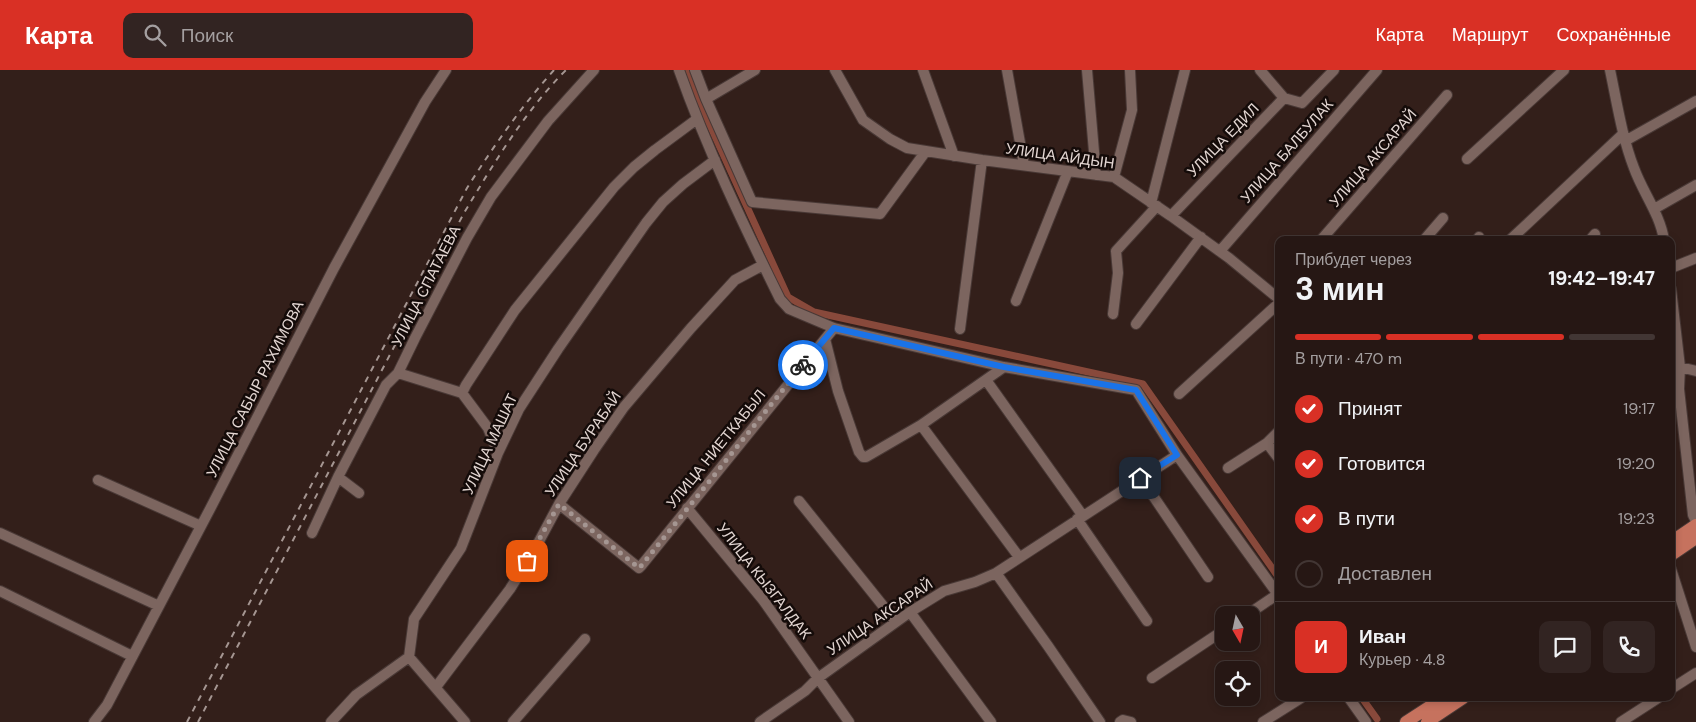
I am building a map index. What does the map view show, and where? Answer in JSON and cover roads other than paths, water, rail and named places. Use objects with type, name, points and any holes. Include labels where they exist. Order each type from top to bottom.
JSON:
[{"type":"main road","points":[[1675,539],[1696,523]]},
{"type":"main road","points":[[1675,552],[1696,538]]},
{"type":"main road","points":[[1406,722],[1438,701]]},
{"type":"main road","points":[[1427,722],[1458,701]]},
{"type":"street","name":"УЛИЦА САБЫР РАХИМОВА","points":[[94,722],[107,705],[334,268],[425,102],[446,70]]},
{"type":"street","name":"УЛИЦА СПАТАЕВА","points":[[312,533],[338,477],[386,385],[398,373],[467,238],[491,198],[548,121],[594,70]]},
{"type":"street","points":[[679,70],[697,119],[763,265],[780,299],[789,309],[834,328],[1004,367],[1136,390],[1177,455],[1275,591]]},
{"type":"street","points":[[695,70],[752,202],[880,214],[926,151]]},
{"type":"street","points":[[706,99],[755,70]]},
{"type":"street","name":"УЛИЦА АЙДЫН","points":[[836,70],[863,120],[890,139],[907,148],[1114,177],[1201,237],[1275,294]]},
{"type":"street","points":[[923,70],[954,156]]},
{"type":"street","points":[[1007,70],[1024,165]]},
{"type":"street","points":[[1088,70],[1096,175]]},
{"type":"street","points":[[1114,177],[1132,110],[1130,70]]},
{"type":"street","points":[[1113,314],[1118,274],[1116,251],[1154,204],[1185,70]]},
{"type":"street","points":[[1260,70],[1284,98]]},
{"type":"street","name":"УЛИЦА БАЛБУЛАК","points":[[1284,98],[1302,103],[1334,70]]},
{"type":"street","name":"УЛИЦА БАЛБУЛАК","points":[[1220,251],[1377,70]]},
{"type":"street","points":[[1467,159],[1564,70]]},
{"type":"street","points":[[1610,70],[1624,138],[1634,170],[1654,209],[1664,236]]},
{"type":"street","name":"УЛИЦА АКСАРАЙ","points":[[1325,236],[1448,95]]},
{"type":"street","name":"УЛИЦА ЕДИЛ","points":[[1171,216],[1284,98]]},
{"type":"street","points":[[1514,236],[1624,138],[1696,101]]},
{"type":"street","points":[[462,393],[515,310],[614,187],[634,167],[697,119]]},
{"type":"street","name":"УЛИЦА МАШАТ","points":[[409,657],[414,619],[461,548],[498,453],[519,410],[558,349],[646,223],[663,202],[682,184],[715,160]]},
{"type":"street","points":[[960,328],[982,160]]},
{"type":"street","points":[[1016,301],[1068,171]]},
{"type":"street","points":[[1654,209],[1696,185]]},
{"type":"street","points":[[1427,236],[1443,218]]},
{"type":"street","points":[[1136,324],[1201,237]]},
{"type":"street","points":[[1675,266],[1696,258]]},
{"type":"street","name":"УЛИЦА БУРАБАЙ","points":[[436,687],[510,589],[536,547],[559,504],[624,407],[690,328],[735,280],[763,265]]},
{"type":"street","points":[[1179,394],[1275,298]]},
{"type":"street","points":[[1675,324],[1680,367],[1679,388],[1693,515],[1696,523]]},
{"type":"street","name":"УЛИЦА НИЕТКАБЫЛ","points":[[559,504],[639,568],[834,328]]},
{"type":"street","points":[[825,338],[838,391],[859,452],[863,457],[921,425],[1004,367]]},
{"type":"street","points":[[1680,367],[1696,370]]},
{"type":"street","points":[[398,373],[462,393],[488,428],[498,453]]},
{"type":"street","points":[[986,380],[1080,517],[1147,621]]},
{"type":"street","points":[[921,425],[1019,557]]},
{"type":"street","points":[[1228,468],[1267,443],[1275,435]]},
{"type":"street","points":[[1267,443],[1275,454]]},
{"type":"street","name":"УЛИЦА АКСАРАЙ","points":[[760,722],[805,691],[818,678],[910,612],[944,591],[975,582],[996,573],[1177,455]]},
{"type":"street","points":[[338,477],[360,493]]},
{"type":"street","points":[[1140,478],[1208,577]]},
{"type":"street","points":[[98,480],[201,526]]},
{"type":"street","points":[[799,501],[896,622]]},
{"type":"street","name":"УЛИЦА КЫЗГАЛДАК","points":[[687,508],[764,600],[850,722]]},
{"type":"street","points":[[0,533],[159,606]]},
{"type":"street","points":[[996,573],[1100,722]]},
{"type":"street","points":[[1675,581],[1696,646]]},
{"type":"street","points":[[0,591],[132,656]]},
{"type":"street","points":[[1260,607],[1275,597]]},
{"type":"street","points":[[910,612],[991,722]]},
{"type":"street","points":[[1152,678],[1215,636]]},
{"type":"street","points":[[513,722],[585,639]]},
{"type":"street","points":[[331,722],[356,695],[409,657],[465,722]]},
{"type":"street","points":[[1675,686],[1696,672]]},
{"type":"street","points":[[1262,722],[1296,701]]},
{"type":"street","points":[[1351,701],[1366,722]]},
{"type":"street","points":[[1621,722],[1653,701]]},
{"type":"street","points":[[1120,722],[1123,720],[1131,722]]},
{"type":"waterway","points":[[688,70],[698,99],[788,297],[814,312],[1143,384],[1275,572]]},
{"type":"waterway","points":[[1364,701],[1377,719]]},
{"type":"railway","points":[[187,722],[467,188],[530,98],[554,70]]},
{"type":"railway","points":[[198,722],[464,213],[524,120],[566,70]]}]
